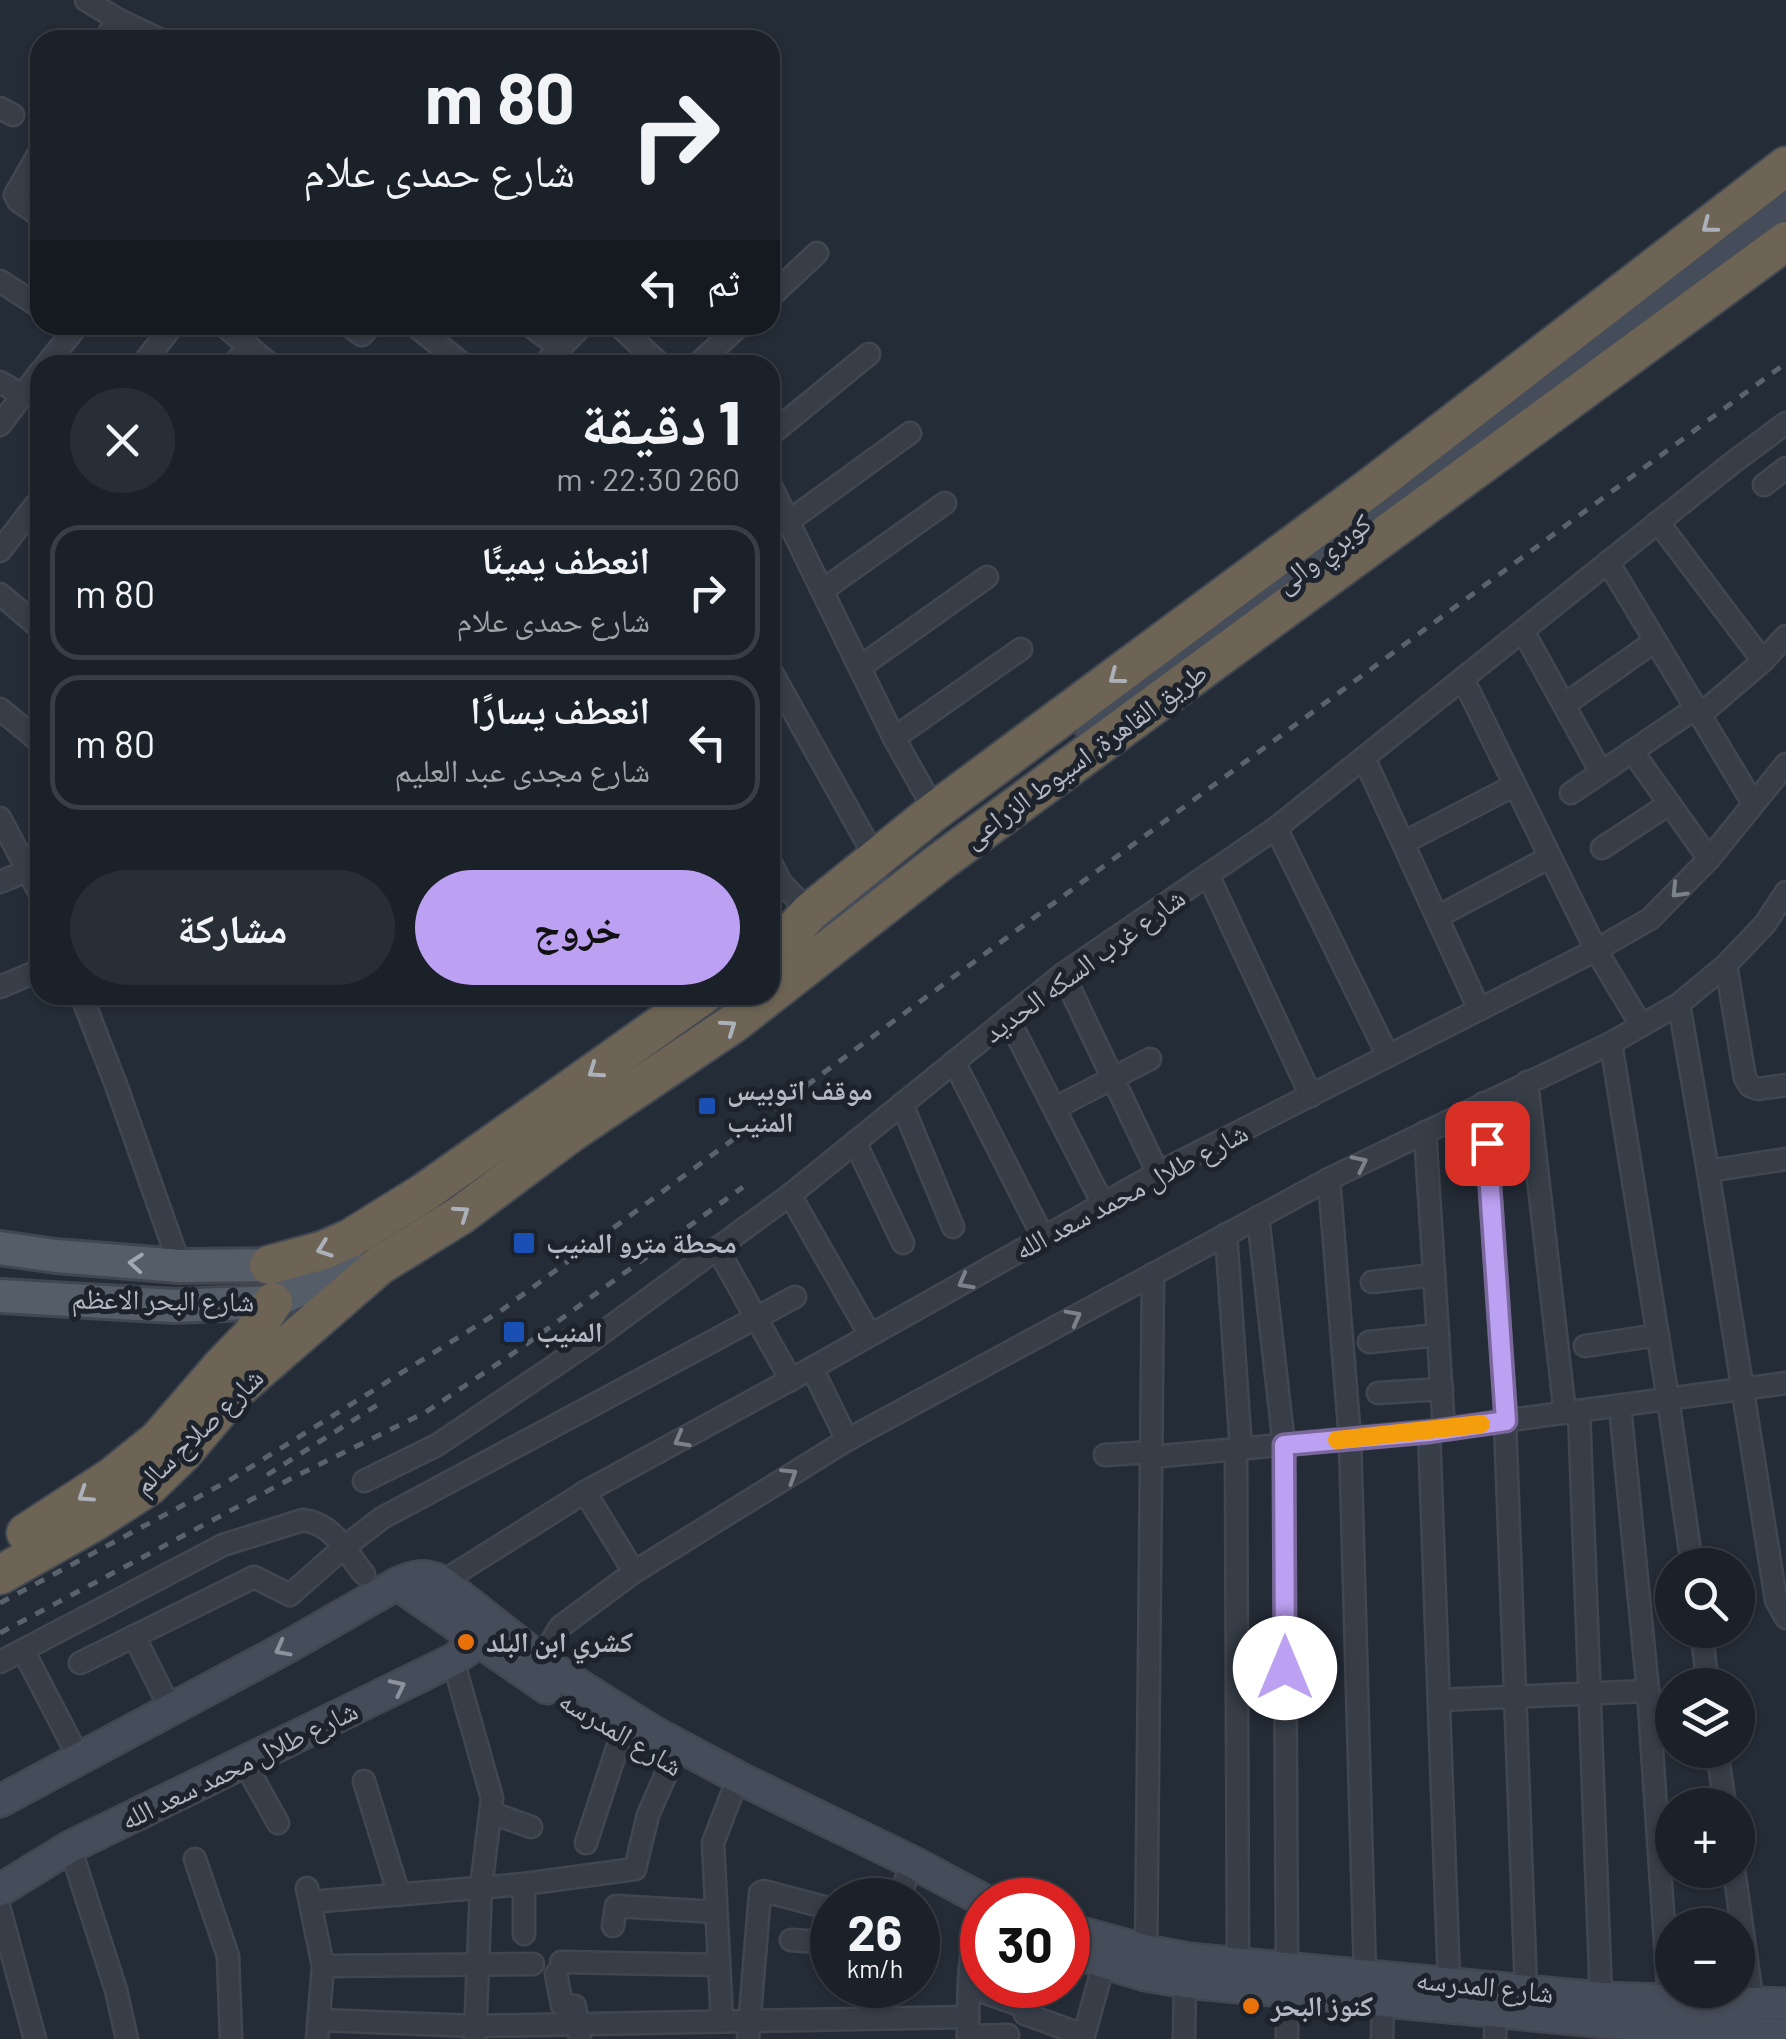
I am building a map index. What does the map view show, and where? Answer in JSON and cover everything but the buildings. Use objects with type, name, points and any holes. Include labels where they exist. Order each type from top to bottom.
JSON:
[{"type":"highway","name":"طريق القاهرة, اسيوط الزراعى","points":[[798,930],[934,811],[1372,486],[1786,166]]},
{"type":"highway","name":"طريق القاهرة, اسيوط الزراعى","points":[[780,988],[940,862],[1786,240]]},
{"type":"highway","points":[[271,1283],[425,1192],[690,1005]]},
{"type":"highway","name":"طريق القاهرة, اسيوط الزراعى","points":[[380,1265],[461,1215],[572,1132],[758,1005]]},
{"type":"highway","name":"شارع صلاح سالم","points":[[0,1575],[150,1486],[183,1454],[236,1390],[380,1265]]},
{"type":"highway","name":"شارع صلاح سالم","points":[[0,1548],[112,1477],[160,1439],[263,1321],[271,1283]]},
{"type":"main road","name":"كوبري والى","points":[[798,930],[859,903],[1786,202]]},
{"type":"main road","name":"كوبري والى","points":[[1229,649],[1258,617],[1320,568],[1586,372],[1786,218]]},
{"type":"main road","name":"شارع البحر الاعظم","points":[[0,1248],[180,1266],[271,1283],[292,1293],[380,1265]]},
{"type":"main road","name":"شارع البحر الاعظم","points":[[0,1296],[174,1306],[271,1283]]},
{"type":"main road","points":[[0,1802],[397,1584],[424,1576],[442,1582]]},
{"type":"main road","name":"شارع المدرسه","points":[[442,1582],[550,1679],[622,1736],[883,1878]]},
{"type":"main road","name":"شارع المدرسه","points":[[397,1584],[466,1651],[550,1679],[914,1863],[960,1895]]},
{"type":"main road","name":"شارع طلال محمد سعد الله","points":[[0,1890],[70,1847],[466,1651]]},
{"type":"main road","name":"شارع المدرسه","points":[[1090,1939],[1184,1982],[1365,1974],[1526,1990],[1608,2020]]},
{"type":"main road","name":"شارع المدرسه","points":[[1090,1958],[1104,1963],[1189,1958],[1238,1962],[1287,1979],[1496,2025],[1608,2020],[1786,2035]]},
{"type":"main road","name":"شارع المدرسه","points":[[1755,2004],[1786,2004]]},
{"type":"main road","name":"شارع المدرسه","points":[[1669,2023],[1735,2008]]},
{"type":"street","points":[[86,0],[140,30]]},
{"type":"street","points":[[111,30],[117,19]]},
{"type":"street","points":[[30,169],[16,193],[18,202],[30,210]]},
{"type":"street","points":[[780,288],[817,254]]},
{"type":"street","points":[[0,282],[30,301]]},
{"type":"street","points":[[150,355],[165,335]]},
{"type":"street","points":[[235,335],[259,355]]},
{"type":"street","points":[[426,335],[452,355]]},
{"type":"street","points":[[542,335],[560,348]]},
{"type":"street","points":[[553,355],[572,335]]},
{"type":"street","points":[[629,335],[650,355]]},
{"type":"street","points":[[708,355],[730,335]]},
{"type":"street","points":[[241,355],[248,346]]},
{"type":"street","points":[[780,426],[869,354]]},
{"type":"street","points":[[0,382],[22,395]]},
{"type":"street","points":[[0,425],[30,385]]},
{"type":"street","name":"شارع غرب السكه الحديد","points":[[364,1480],[436,1445],[587,1344],[790,1195],[1064,974],[1276,828],[1786,422]]},
{"type":"street","points":[[910,433],[781,516],[823,590],[934,811]]},
{"type":"street","points":[[1764,485],[1786,468]]},
{"type":"street","points":[[823,590],[945,503]]},
{"type":"street","points":[[0,551],[30,516]]},
{"type":"street","points":[[1658,522],[1764,661]]},
{"type":"street","points":[[1608,562],[1753,803]]},
{"type":"street","points":[[860,667],[986,577]]},
{"type":"street","points":[[0,594],[30,620]]},
{"type":"street","points":[[1522,631],[1601,772]]},
{"type":"street","points":[[1571,793],[1698,712],[1764,661],[1786,636]]},
{"type":"street","points":[[1564,706],[1655,641]]},
{"type":"street","points":[[894,738],[1022,648]]},
{"type":"street","points":[[1462,679],[1601,959],[1641,1025]]},
{"type":"street","points":[[780,687],[876,859]]},
{"type":"street","points":[[0,708],[30,734]]},
{"type":"street","points":[[1632,752],[1709,859]]},
{"type":"street","points":[[1364,758],[1479,1009]]},
{"type":"street","name":"شارع طلال محمد سعد الله","points":[[442,1582],[585,1492],[1158,1174],[1479,1009],[1601,959],[1650,920],[1709,859],[1786,764]]},
{"type":"street","points":[[1403,843],[1515,785]]},
{"type":"street","points":[[1602,848],[1669,804]]},
{"type":"street","points":[[0,818],[30,870]]},
{"type":"street","points":[[1276,828],[1388,1056]]},
{"type":"street","points":[[1437,918],[1550,857]]},
{"type":"street","points":[[1208,875],[1311,1096]]},
{"type":"street","points":[[0,882],[30,880]]},
{"type":"street","points":[[780,881],[798,930]]},
{"type":"street","points":[[550,1679],[550,1644],[560,1627],[634,1572],[847,1440],[1329,1179],[1611,1042],[1678,1004],[1726,965],[1765,924],[1786,892]]},
{"type":"street","points":[[1765,924],[1786,919]]},
{"type":"street","points":[[1726,965],[1745,1078],[1758,1090],[1786,1086]]},
{"type":"street","points":[[0,988],[30,974]]},
{"type":"street","points":[[1064,974],[1158,1174]]},
{"type":"street","points":[[1678,1004],[1776,1600],[1786,1618]]},
{"type":"street","points":[[84,1005],[180,1266]]},
{"type":"street","points":[[1008,1018],[1103,1204]]},
{"type":"street","points":[[1611,1042],[1690,1548]]},
{"type":"street","points":[[1054,1108],[1150,1059]]},
{"type":"street","points":[[954,1062],[1043,1237]]},
{"type":"street","points":[[1527,1082],[1572,1412],[1608,2020]]},
{"type":"street","points":[[1484,1103],[1506,1421],[1526,1990]]},
{"type":"street","points":[[902,1104],[953,1227]]},
{"type":"street","points":[[1426,1132],[1442,1389],[1437,1430],[1439,1700],[1449,1982]]},
{"type":"street","points":[[856,1142],[903,1243]]},
{"type":"street","points":[[1708,1171],[1786,1159]]},
{"type":"street","points":[[1329,1179],[1350,1439],[1365,1974]]},
{"type":"street","points":[[790,1195],[870,1335]]},
{"type":"street","points":[[1258,1217],[1284,1445],[1286,2039]]},
{"type":"street","points":[[1226,1234],[1238,1449],[1238,1962]]},
{"type":"street","points":[[717,1248],[791,1380]]},
{"type":"street","points":[[1146,1963],[1153,1274]]},
{"type":"street","points":[[1372,1282],[1434,1276]]},
{"type":"street","points":[[80,1662],[254,1577],[290,1595],[382,1518],[795,1297]]},
{"type":"street","points":[[1232,1332],[1270,1328]]},
{"type":"street","points":[[1369,1342],[1438,1335]]},
{"type":"street","points":[[1585,1346],[1658,1335]]},
{"type":"street","points":[[812,1368],[847,1440]]},
{"type":"street","points":[[1105,1454],[1238,1449],[1437,1430],[1786,1383]]},
{"type":"street","points":[[1378,1394],[1442,1389]]},
{"type":"street","points":[[1620,1406],[1648,1691],[1669,2023]]},
{"type":"street","points":[[585,1492],[634,1572]]},
{"type":"street","points":[[0,1662],[223,1545],[303,1520],[328,1528],[364,1574]]},
{"type":"street","points":[[134,1636],[170,1708]]},
{"type":"street","points":[[24,1650],[79,1758]]},
{"type":"street","points":[[466,1651],[492,1798],[482,1888],[475,2033]]},
{"type":"street","points":[[1439,1700],[1648,1691]]},
{"type":"street","points":[[586,1843],[622,1736]]},
{"type":"street","points":[[244,1762],[278,1823]]},
{"type":"street","points":[[670,1765],[648,1815],[635,1869],[398,1895],[308,1895],[323,1966],[318,2030],[685,2031],[722,2022],[749,2030],[871,2025],[1008,2035]]},
{"type":"street","points":[[364,1782],[398,1895]]},
{"type":"street","points":[[722,2022],[715,1912],[703,1842],[731,1796]]},
{"type":"street","points":[[492,1813],[531,1827]]},
{"type":"street","points":[[70,1847],[116,1990],[127,2039]]},
{"type":"street","points":[[195,1859],[228,1956],[231,2039]]},
{"type":"street","points":[[524,1884],[524,1934]]},
{"type":"street","points":[[749,2030],[761,1892],[810,1903]]},
{"type":"street","points":[[613,1926],[616,1906],[715,1912]]},
{"type":"street","points":[[0,1910],[35,2039]]},
{"type":"street","points":[[792,1940],[810,1941]]},
{"type":"street","points":[[1025,2008],[1024,2014],[1083,2037],[1104,1963]]},
{"type":"street","points":[[323,1966],[532,1964]]},
{"type":"street","points":[[579,2032],[575,2006],[562,2005],[558,1968],[718,1965]]},
{"type":"street","points":[[1184,1982],[1184,2039]]},
{"type":"street","points":[[720,1989],[752,1992]]},
{"type":"street","points":[[1382,2039],[1383,2001]]},
{"type":"railway","points":[[0,1603],[230,1480],[502,1310],[1786,363]]},
{"type":"railway","points":[[0,1633],[292,1478],[426,1412],[743,1187]]},
{"type":"railway","points":[[267,1475],[385,1400]]},
{"type":"slow traffic","points":[[1337,1440],[1481,1424]]},
{"type":"place","name":"موقف اتوبيس المنيب","points":[[707,1106]]},
{"type":"place","name":"محطة مترو المنيب","points":[[524,1243]]},
{"type":"place","name":"المنيب","points":[[514,1332]]},
{"type":"place","name":"كشري ابن البلد","points":[[466,1642]]},
{"type":"place","name":"كنوز البحر","points":[[1251,2006]]},
{"type":"route","points":[[1285,1668],[1284,1445],[1506,1421],[1487,1143]]}]
